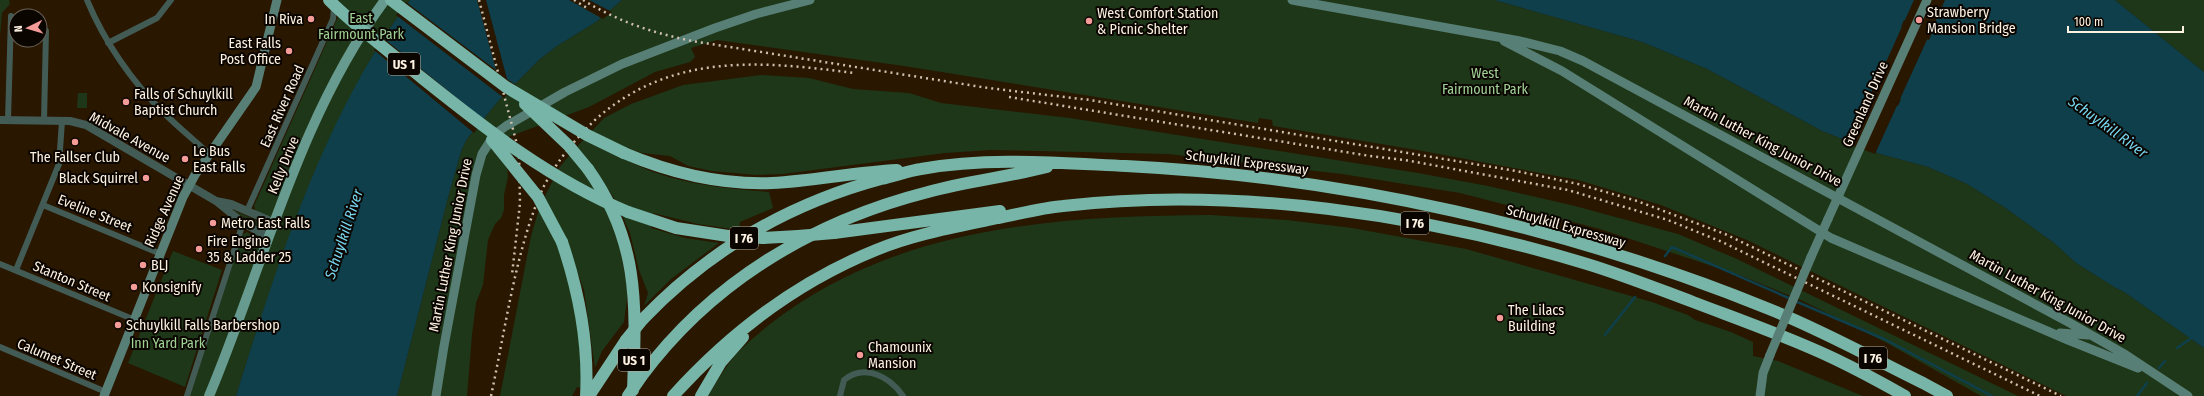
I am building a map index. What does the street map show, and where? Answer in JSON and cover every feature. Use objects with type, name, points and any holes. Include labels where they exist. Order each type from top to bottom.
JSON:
[{"type":"highway","name":"US 1","points":[[391,0],[506,87],[560,137],[588,169],[615,216],[629,258],[634,285],[636,323],[633,396]]},
{"type":"highway","name":"US 1","points":[[330,3],[481,126],[535,192],[562,242],[575,283],[583,323],[587,380],[586,396]]},
{"type":"highway","points":[[506,87],[587,135],[624,153],[672,170],[702,177],[737,182],[773,183],[865,172],[920,169]]},
{"type":"highway","points":[[481,126],[557,177],[628,212],[676,228],[728,236],[763,238],[798,236],[961,215],[1059,206]]},
{"type":"highway","name":"Schuylkill Expressway","points":[[589,396],[626,340],[643,319],[673,289],[701,266],[780,216],[838,191],[920,169],[986,163],[1065,163],[1184,170],[1304,184],[1430,207],[1568,241],[1651,267],[1772,310],[1916,379],[1946,396]]},
{"type":"highway","points":[[628,396],[663,348],[708,304],[756,267],[800,240],[864,212],[907,198],[951,186],[1001,178],[1065,163]]},
{"type":"highway","name":"I 76","points":[[673,396],[732,338],[782,300],[835,269],[899,241],[952,227],[1059,206],[1152,200],[1250,203],[1371,216],[1465,233],[1587,264],[1756,326],[1833,358],[1905,396]]},
{"type":"highway","points":[[701,396],[732,348],[782,300]]},
{"type":"main road","name":"Ridge Avenue","points":[[105,394],[190,186],[209,154],[258,82],[278,0]]},
{"type":"main road","name":"Kelly Drive","points":[[209,396],[274,223],[321,110],[362,34],[385,0]]},
{"type":"main road","name":"Martin Luther King Junior Drive","points":[[436,396],[445,338],[476,175],[482,154],[494,135],[506,126],[565,92],[622,64],[733,21],[810,0]]},
{"type":"main road","name":"Martin Luther King Junior Drive","points":[[1292,0],[1494,37],[1560,51],[1605,72],[2091,335],[2188,396]]},
{"type":"main road","name":"Greenland Drive","points":[[1822,233],[1927,0]]},
{"type":"main road","points":[[330,3],[362,34]]},
{"type":"main road","points":[[1494,37],[1562,71],[1822,233],[1955,292],[2054,332],[2115,360],[2153,373]]},
{"type":"main road","points":[[1560,51],[1558,65],[1562,71]]},
{"type":"main road","points":[[1760,396],[1763,373],[1822,233]]},
{"type":"main road","points":[[2054,332],[2091,335]]},
{"type":"street","points":[[87,0],[108,43],[164,113],[209,154]]},
{"type":"street","points":[[108,43],[157,18],[171,0]]},
{"type":"street","name":"East River Road","points":[[247,212],[333,19],[330,3]]},
{"type":"street","points":[[4,120],[9,48]]},
{"type":"street","points":[[44,121],[46,48]]},
{"type":"street","name":"Midvale Avenue","points":[[4,120],[78,122],[93,128],[216,201],[243,223],[269,238]]},
{"type":"street","points":[[16,270],[59,164],[62,121]]},
{"type":"street","name":"Midvale Avenue","points":[[216,201],[231,204],[274,223]]},
{"type":"street","name":"Eveline Street","points":[[43,205],[161,254]]},
{"type":"street","points":[[187,396],[243,223]]},
{"type":"street","name":"Stanton Street","points":[[0,264],[134,320]]},
{"type":"street","name":"Calumet Street","points":[[0,347],[105,394]]},
{"type":"street","points":[[840,396],[844,380],[854,374],[868,372],[882,376],[903,396]]},
{"type":"green space","points":[[0,0],[9,0],[10,4],[2,13],[0,36]]},
{"type":"green space","name":"East Fairmount Park","points":[[334,0],[410,0],[380,44],[354,90],[331,138],[310,187],[280,265],[236,396],[190,396],[242,235],[247,232],[253,236],[257,226],[231,209],[260,222],[261,215],[256,212],[254,206],[342,8]]},
{"type":"green space","name":"West Fairmount Park","points":[[622,0],[1494,0],[1642,42],[1707,69],[1822,131],[1880,154],[1928,167],[1967,184],[2004,207],[2054,243],[2076,263],[2124,292],[2204,348],[2204,396],[2066,396],[1747,240],[1661,205],[1578,180],[1417,150],[1273,126],[1272,120],[1259,118],[1258,123],[904,66],[717,40],[691,48],[695,57],[690,62],[655,72],[589,107],[505,138],[508,177],[504,195],[504,210],[501,218],[495,224],[488,240],[483,285],[476,303],[467,396],[397,396],[450,190],[462,149],[467,139],[500,99],[539,60],[557,46],[596,22]]},
{"type":"green space","points":[[2115,0],[2204,0],[2204,72]]},
{"type":"green space","points":[[761,75],[809,78],[853,89],[909,93],[941,103],[1070,118],[1418,173],[1488,186],[1575,206],[1678,234],[1737,259],[2018,396],[1981,396],[1887,343],[1803,301],[1742,276],[1600,229],[1460,193],[1342,174],[1168,154],[991,150],[945,153],[783,174],[756,175],[712,171],[688,166],[670,156],[642,153],[625,147],[621,157],[656,173],[693,183],[769,192],[773,208],[740,222],[739,230],[698,224],[653,213],[651,228],[685,238],[719,243],[671,279],[644,306],[648,293],[639,270],[630,233],[616,201],[597,173],[607,211],[619,244],[628,291],[624,322],[602,351],[595,368],[584,290],[571,254],[580,320],[582,388],[577,387],[572,396],[500,396],[531,236],[540,206],[559,168],[604,118],[631,104],[683,85]]},
{"type":"green space","points":[[78,93],[87,93],[87,108],[77,108]]},
{"type":"green space","points":[[1211,215],[1287,220],[1352,228],[1466,249],[1652,302],[1688,315],[1695,320],[1731,332],[1753,342],[1753,356],[1778,361],[1863,396],[708,396],[726,367],[739,351],[789,310],[844,278],[901,254],[960,237],[1022,226],[1085,219]]},
{"type":"green space","name":"Inn Yard Park","points":[[173,251],[222,270],[185,387],[128,363]]},
{"type":"water","name":"Schuylkill River","points":[[410,0],[622,0],[596,22],[557,46],[539,60],[500,99],[467,139],[462,149],[450,190],[397,396],[236,396],[287,242],[329,139],[353,90],[380,43]]},
{"type":"water","name":"Schuylkill River","points":[[1494,0],[2115,0],[2204,72],[2204,348],[2124,292],[2076,263],[2054,243],[2004,207],[1967,184],[1928,167],[1880,154],[1822,131],[1707,69],[1642,42]],"holes":[[[1904,20],[1932,33],[1929,40],[1901,27]],[[1874,86],[1901,99],[1898,106],[1871,93]]]},
{"type":"pier","points":[[477,0],[486,0],[507,79],[516,85],[504,98],[396,15],[406,2],[496,70]]},
{"type":"pier","points":[[569,0],[589,0],[612,12],[603,19]]},
{"type":"pier","name":"Strawberry Mansion Bridge","points":[[1914,0],[1945,0],[1875,154],[1849,144]],"holes":[[[1905,23],[1929,34],[1928,37],[1904,26]],[[1875,89],[1899,100],[1897,104],[1873,92]]]},
{"type":"pier","points":[[382,37],[484,120],[474,133],[374,50]]},
{"type":"waterway","points":[[1665,256],[1672,247],[1791,299]]},
{"type":"waterway","points":[[1605,335],[1635,297]]},
{"type":"waterway","points":[[1795,301],[1884,339],[1992,396]]},
{"type":"waterway","points":[[2177,348],[2193,337]]},
{"type":"waterway","points":[[2159,368],[2165,361]]},
{"type":"waterway","points":[[2137,396],[2147,383]]},
{"type":"railway","points":[[479,0],[519,152],[520,203],[512,275]]},
{"type":"railway","points":[[574,0],[587,8]]},
{"type":"railway","points":[[583,0],[622,20],[663,34],[692,41],[988,88],[1090,100],[1516,171],[1578,184],[1637,201],[1725,234],[2061,396]]},
{"type":"railway","points":[[491,396],[518,263],[534,211],[543,188],[560,160],[573,143],[596,119],[625,97],[655,82],[687,72],[719,66],[785,66],[854,73]]},
{"type":"railway","points":[[1009,97],[1370,156],[1405,160],[1568,190],[1668,220],[1720,241],[2040,396]]},
{"type":"place","name":"In Riva","points":[[311,19]]},
{"type":"place","name":"Strawberry Mansion Bridge","points":[[1919,20]]},
{"type":"place","name":"West Comfort Station & Picnic Shelter","points":[[1089,21]]},
{"type":"place","name":"East Falls Post Office","points":[[289,51]]},
{"type":"place","name":"Falls of Schuylkill Baptist Church","points":[[126,102]]},
{"type":"place","name":"The Fallser Club","points":[[75,142]]},
{"type":"place","name":"Le Bus East Falls","points":[[185,159]]},
{"type":"place","name":"Black Squirrel","points":[[146,178]]},
{"type":"place","name":"Metro East Falls","points":[[213,223]]},
{"type":"place","name":"Fire Engine 35 & Ladder 25","points":[[199,249]]},
{"type":"place","name":"BLJ","points":[[143,265]]},
{"type":"place","name":"Konsignify","points":[[134,287]]},
{"type":"place","name":"The Lilacs Building","points":[[1500,318]]},
{"type":"place","name":"Schuylkill Falls Barbershop","points":[[118,325]]},
{"type":"place","name":"Chamounix Mansion","points":[[860,355]]}]
